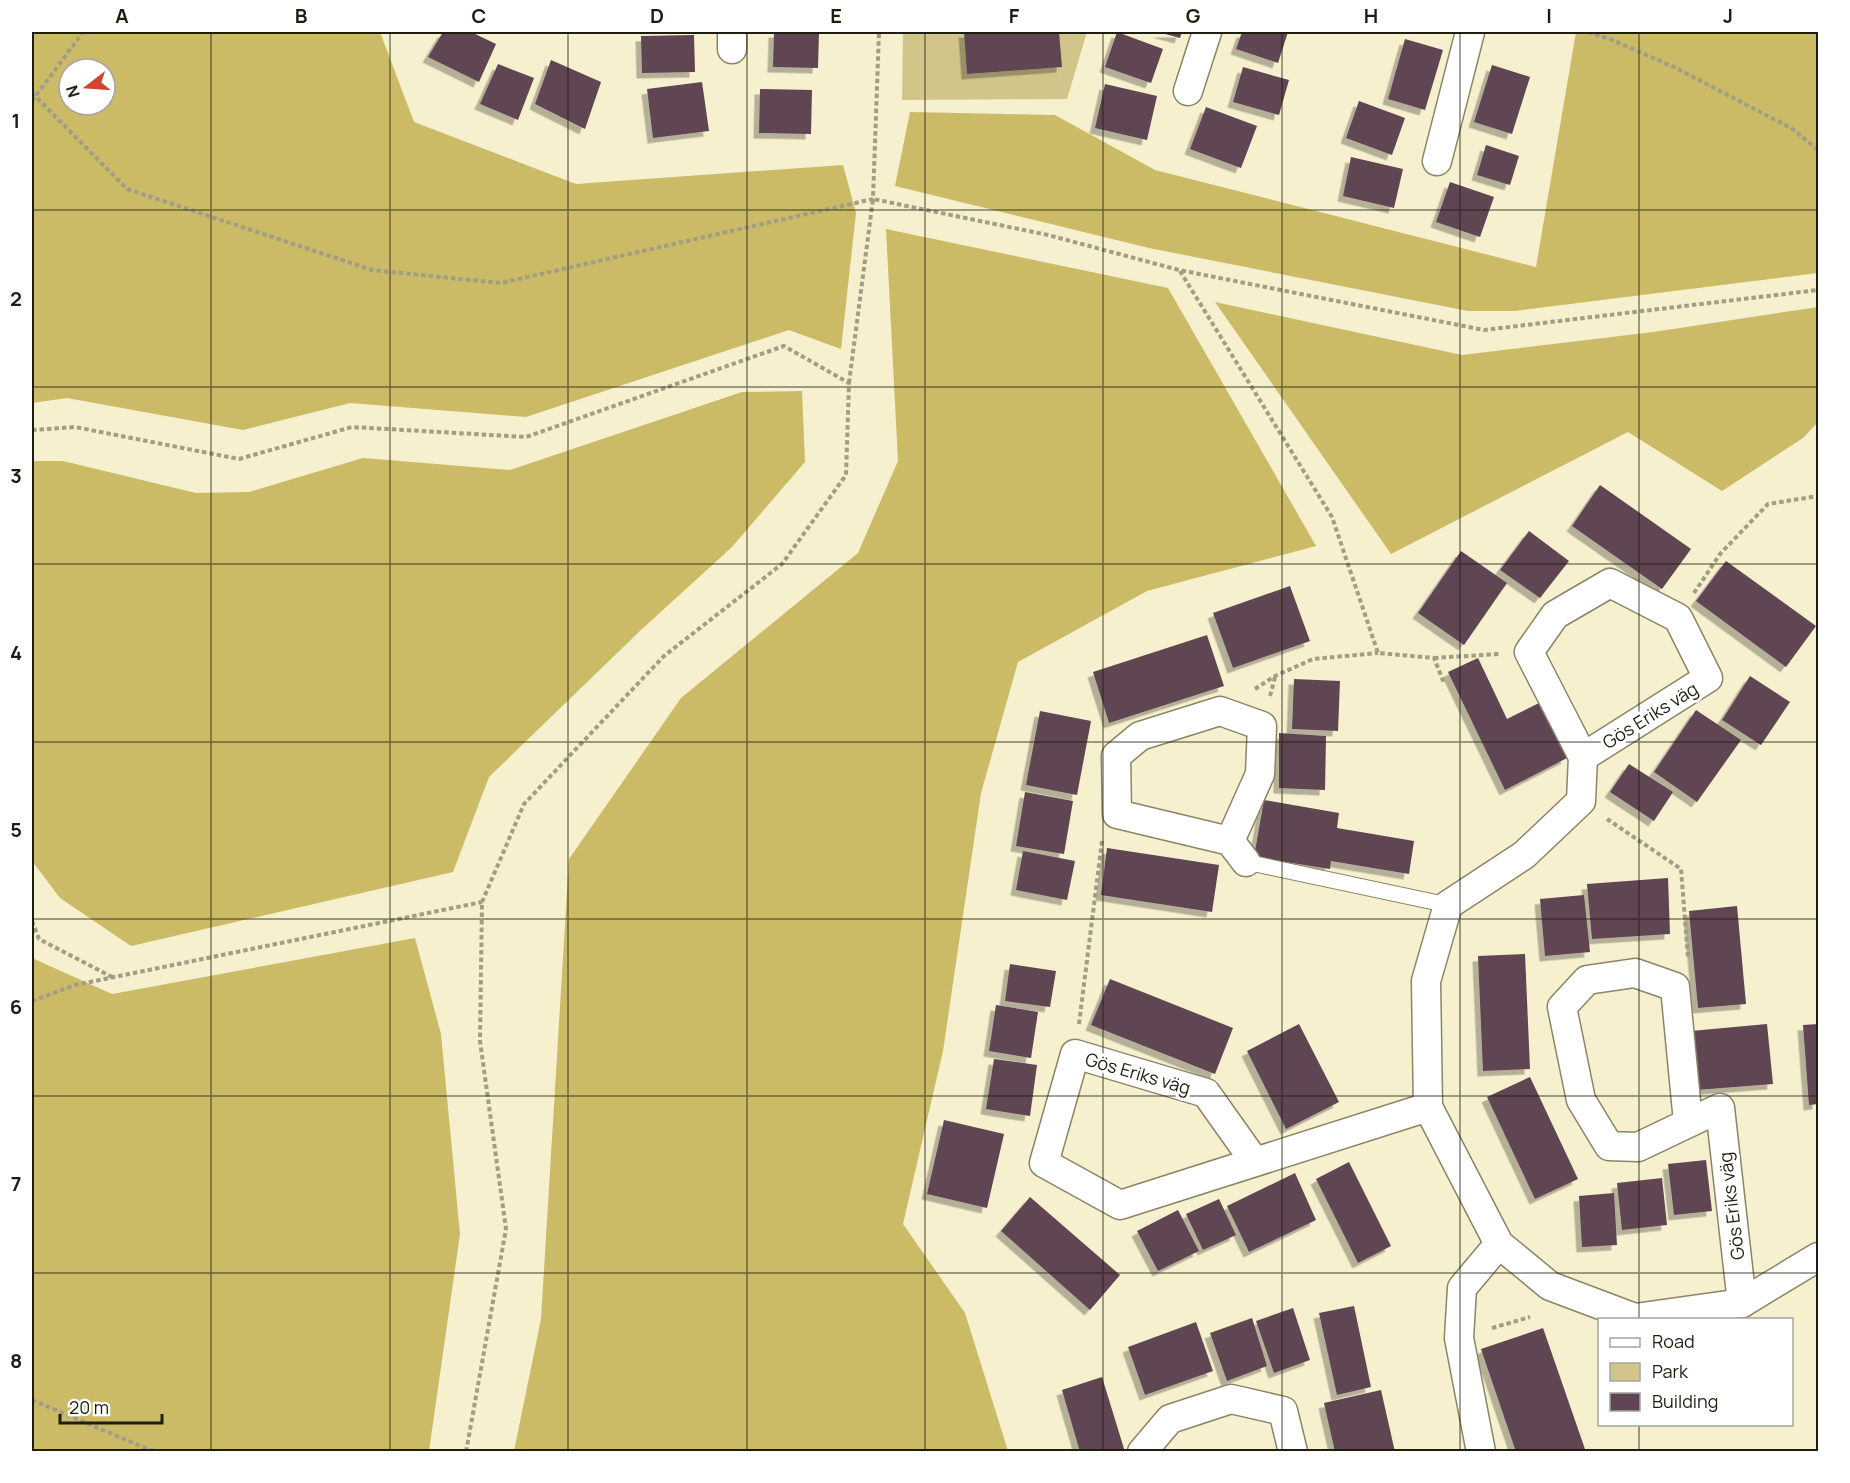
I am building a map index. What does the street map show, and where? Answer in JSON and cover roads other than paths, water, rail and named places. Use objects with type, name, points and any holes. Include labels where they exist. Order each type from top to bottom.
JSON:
[{"type":"street","points":[[1188,91],[1207,32]]},
{"type":"street","points":[[1437,161],[1470,32]]},
{"type":"street","name":"Gös Eriks väg","points":[[1448,905],[1524,855],[1581,801],[1583,757],[1528,652],[1555,615],[1610,583],[1678,618],[1708,678],[1583,757]]},
{"type":"street","points":[[1220,711],[1262,726],[1260,774],[1238,852],[1117,814],[1116,756],[1140,736],[1220,711]]},
{"type":"street","points":[[1448,905],[1426,981],[1428,1107],[1499,1244],[1550,1286],[1635,1318],[1742,1303],[1818,1257]]},
{"type":"street","name":"Gös Eriks väg","points":[[1688,1122],[1675,987],[1635,973],[1587,980],[1562,1007],[1581,1100],[1609,1146],[1638,1147],[1720,1108],[1742,1303]]},
{"type":"street","name":"Gös Eriks väg","points":[[1255,1162],[1206,1093],[1075,1054],[1044,1163],[1120,1205],[1428,1107]]},
{"type":"street","points":[[1481,1452],[1459,1338],[1462,1288],[1499,1244]]},
{"type":"street","points":[[1142,1452],[1170,1419],[1231,1399],[1283,1411],[1293,1452]]},
{"type":"lane","points":[[1238,852],[1448,905]]}]
